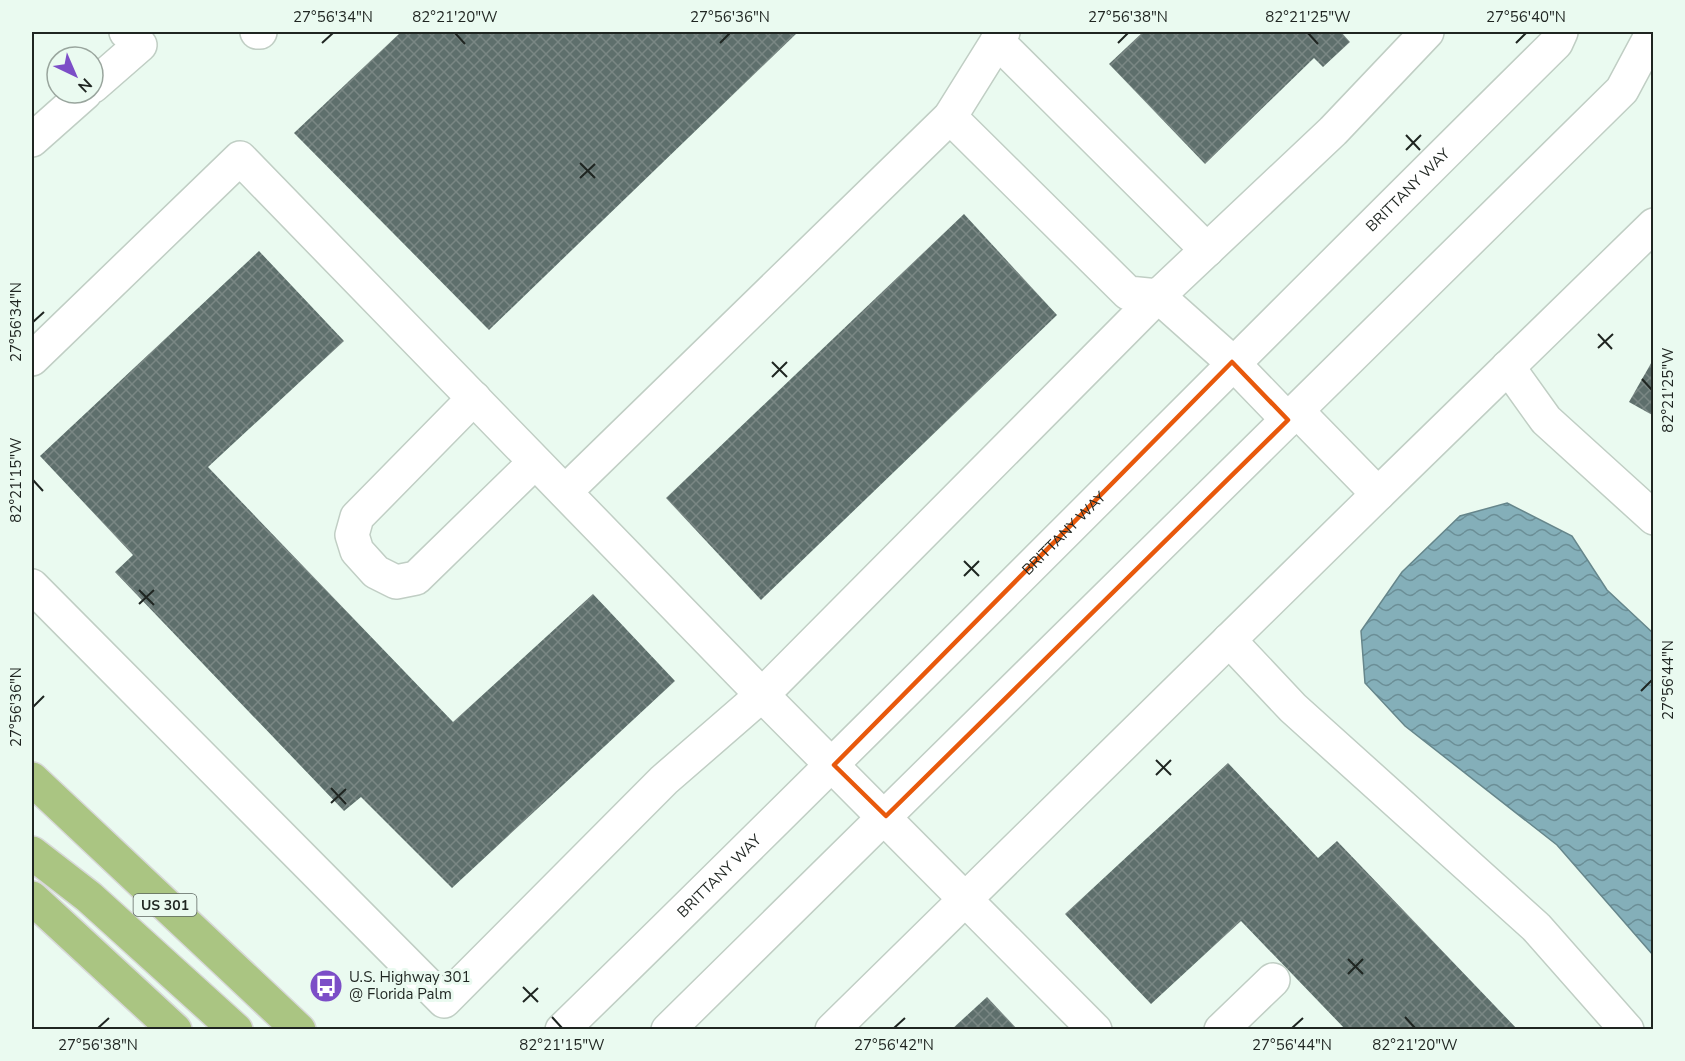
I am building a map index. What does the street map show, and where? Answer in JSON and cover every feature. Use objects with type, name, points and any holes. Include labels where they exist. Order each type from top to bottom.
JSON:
[{"type":"main road","name":"US 301","points":[[32,779],[299,1029]]},
{"type":"main road","points":[[32,798],[133,875]]},
{"type":"main road","points":[[32,853],[89,897],[236,1029]]},
{"type":"main road","points":[[32,898],[175,1029]]},
{"type":"street","points":[[105,76],[140,45],[126,32]]},
{"type":"street","points":[[32,586],[444,1000],[664,780],[762,695],[1158,296],[1333,131],[1427,32]]},
{"type":"street","name":"BRITTANY WAY","points":[[562,1029],[834,765],[1232,362],[1556,43],[1562,32]]},
{"type":"street","points":[[668,1029],[1622,90],[1653,32]]},
{"type":"street","points":[[565,492],[950,117],[1000,36],[1207,250]]},
{"type":"street","points":[[32,140],[71,105]]},
{"type":"street","points":[[950,117],[1128,293],[1158,296],[1378,494]]},
{"type":"street","points":[[32,359],[240,158],[762,695],[886,816],[1095,1029]]},
{"type":"street","points":[[832,1029],[1653,225]]},
{"type":"street","points":[[1508,367],[1546,420],[1653,518]]},
{"type":"street","points":[[474,398],[357,517],[352,535],[357,551],[376,572],[396,582],[416,578],[535,462]]},
{"type":"street","points":[[1229,640],[1293,708],[1536,927],[1627,1029]]},
{"type":"street","points":[[1221,1029],[1273,980]]},
{"type":"highlighted area","points":[[1232,362],[1288,420],[886,816],[834,765]]},
{"type":"water","points":[[1507,503],[1572,536],[1607,590],[1653,633],[1653,955],[1557,845],[1405,726],[1365,683],[1361,631],[1402,572],[1460,516]]},
{"type":"building","points":[[401,32],[798,32],[489,330],[294,133]]},
{"type":"building","points":[[1143,32],[1341,32],[1350,42],[1323,67],[1314,58],[1205,164],[1109,64]]},
{"type":"building","points":[[964,214],[1057,315],[761,600],[666,498]]},
{"type":"building","points":[[259,251],[344,341],[208,467],[453,722],[593,594],[675,681],[452,888],[361,797],[344,811],[115,572],[133,555],[40,456]]},
{"type":"building","points":[[1654,358],[1654,416],[1629,402]]},
{"type":"building","points":[[1228,763],[1318,858],[1337,841],[1518,1030],[1346,1030],[1241,921],[1151,1004],[1065,914]]},
{"type":"building","points":[[987,997],[1018,1030],[951,1030]]},
{"type":"place","name":"U.S. Highway 301 @ Florida Palm","points":[[326,986]]}]
